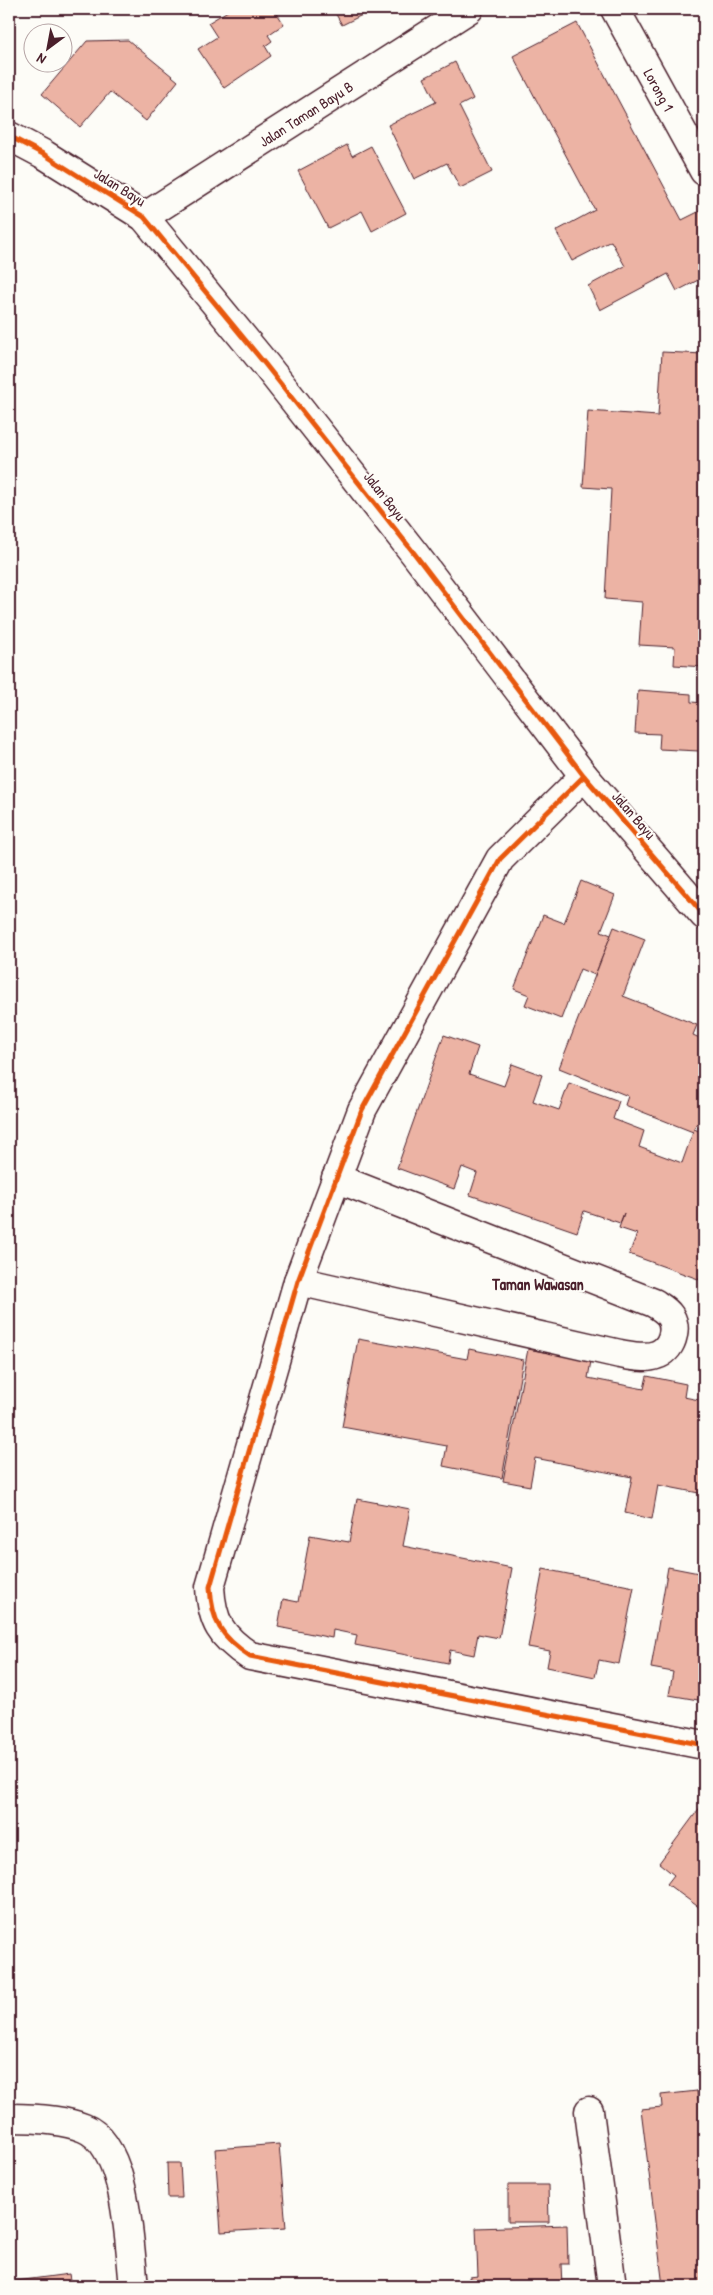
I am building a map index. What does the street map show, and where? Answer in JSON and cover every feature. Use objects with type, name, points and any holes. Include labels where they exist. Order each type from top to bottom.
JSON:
[{"type":"street","name":"Jalan Taman Bayu B","points":[[144,217],[469,9]]},
{"type":"street","name":"Lorong 1","points":[[616,9],[704,171]]},
{"type":"street","name":"Jalan Bayu","points":[[9,136],[46,155],[144,217],[283,387],[414,553],[584,776],[704,915]]},
{"type":"street","points":[[584,776],[500,859],[362,1110],[298,1281],[210,1587],[211,1608],[219,1628],[232,1644],[250,1656],[271,1662],[704,1745]]},
{"type":"street","points":[[298,1281],[634,1356],[650,1357],[659,1355],[672,1341],[673,1323],[669,1314],[654,1304],[336,1178]]},
{"type":"street","points":[[589,2111],[612,2286]]},
{"type":"street","points":[[9,2118],[32,2118],[86,2128],[99,2139],[112,2155],[120,2177],[134,2286]]},
{"type":"building","points":[[231,9],[274,9],[284,24],[268,35],[272,41],[265,46],[271,56],[224,88],[198,49],[217,37],[208,23]]},
{"type":"building","points":[[333,9],[374,9],[342,25]]},
{"type":"building","points":[[577,23],[682,220],[700,211],[704,219],[704,277],[677,291],[668,274],[600,310],[588,286],[625,266],[611,241],[572,261],[556,231],[595,210],[513,56]]},
{"type":"building","points":[[128,40],[178,81],[146,121],[110,92],[80,127],[42,94],[61,72],[72,72],[72,59],[87,41]]},
{"type":"building","points":[[455,62],[473,99],[459,106],[492,172],[460,188],[447,163],[414,179],[388,125],[436,102],[424,78]]},
{"type":"building","points":[[347,145],[352,156],[371,146],[406,213],[372,231],[362,211],[328,228],[298,171]]},
{"type":"building","points":[[662,352],[704,354],[704,667],[674,665],[675,647],[639,645],[642,602],[605,599],[611,489],[583,487],[588,411],[658,416]]},
{"type":"building","points":[[638,690],[691,694],[691,702],[704,703],[704,770],[698,769],[699,751],[659,749],[660,734],[635,733]]},
{"type":"building","points":[[581,881],[615,895],[601,931],[611,935],[595,975],[580,969],[561,1019],[525,1005],[529,995],[514,989],[543,915],[564,923]]},
{"type":"building","points":[[614,927],[645,939],[623,996],[697,1025],[693,1035],[704,1040],[704,1127],[696,1124],[693,1132],[625,1105],[628,1096],[559,1068]]},
{"type":"building","points":[[444,1035],[478,1047],[469,1074],[504,1086],[512,1064],[542,1075],[533,1101],[559,1110],[569,1083],[619,1101],[613,1119],[644,1131],[639,1147],[682,1163],[694,1129],[704,1133],[704,1271],[701,1280],[629,1254],[637,1234],[619,1228],[624,1213],[620,1223],[584,1211],[577,1232],[470,1195],[477,1173],[462,1167],[454,1189],[397,1168]]},
{"type":"building","points":[[358,1339],[467,1359],[469,1349],[523,1360],[502,1478],[443,1466],[447,1446],[342,1427]]},
{"type":"building","points":[[528,1349],[591,1361],[588,1378],[644,1389],[647,1376],[686,1384],[684,1397],[704,1401],[704,1494],[658,1485],[652,1519],[625,1513],[632,1477],[535,1458],[530,1486],[503,1481]]},
{"type":"building","points":[[357,1499],[410,1509],[403,1546],[512,1568],[499,1638],[478,1634],[474,1655],[450,1650],[448,1663],[355,1645],[357,1635],[333,1630],[332,1638],[278,1627],[283,1599],[298,1602],[310,1535],[349,1542]]},
{"type":"building","points":[[668,1567],[704,1574],[704,1701],[669,1695],[673,1672],[651,1668]]},
{"type":"building","points":[[543,1569],[634,1587],[619,1664],[599,1660],[595,1677],[547,1667],[550,1651],[528,1647]]},
{"type":"building","points":[[704,1802],[704,1911],[667,1884],[674,1875],[659,1863]]},
{"type":"building","points":[[697,2091],[698,2100],[704,2099],[704,2286],[663,2286],[641,2109],[662,2107],[661,2095]]},
{"type":"building","points":[[279,2144],[286,2228],[221,2232],[215,2149]]},
{"type":"building","points":[[167,2163],[180,2163],[182,2198],[168,2198]]},
{"type":"building","points":[[508,2185],[548,2185],[549,2222],[508,2222]]},
{"type":"building","points":[[567,2225],[568,2264],[561,2264],[562,2286],[470,2286],[469,2277],[478,2276],[476,2228]]},
{"type":"building","points":[[69,2274],[71,2286],[9,2286],[9,2282]]},
{"type":"cycle path","points":[[9,136],[45,155],[144,217],[265,364],[414,553],[584,776],[704,915]]},
{"type":"cycle path","points":[[584,776],[500,859],[362,1110],[298,1281],[210,1587],[211,1599],[216,1619],[225,1635],[250,1656],[704,1745]]},
{"type":"district","name":"Taman Wawasan","points":[[538,1284]]}]
